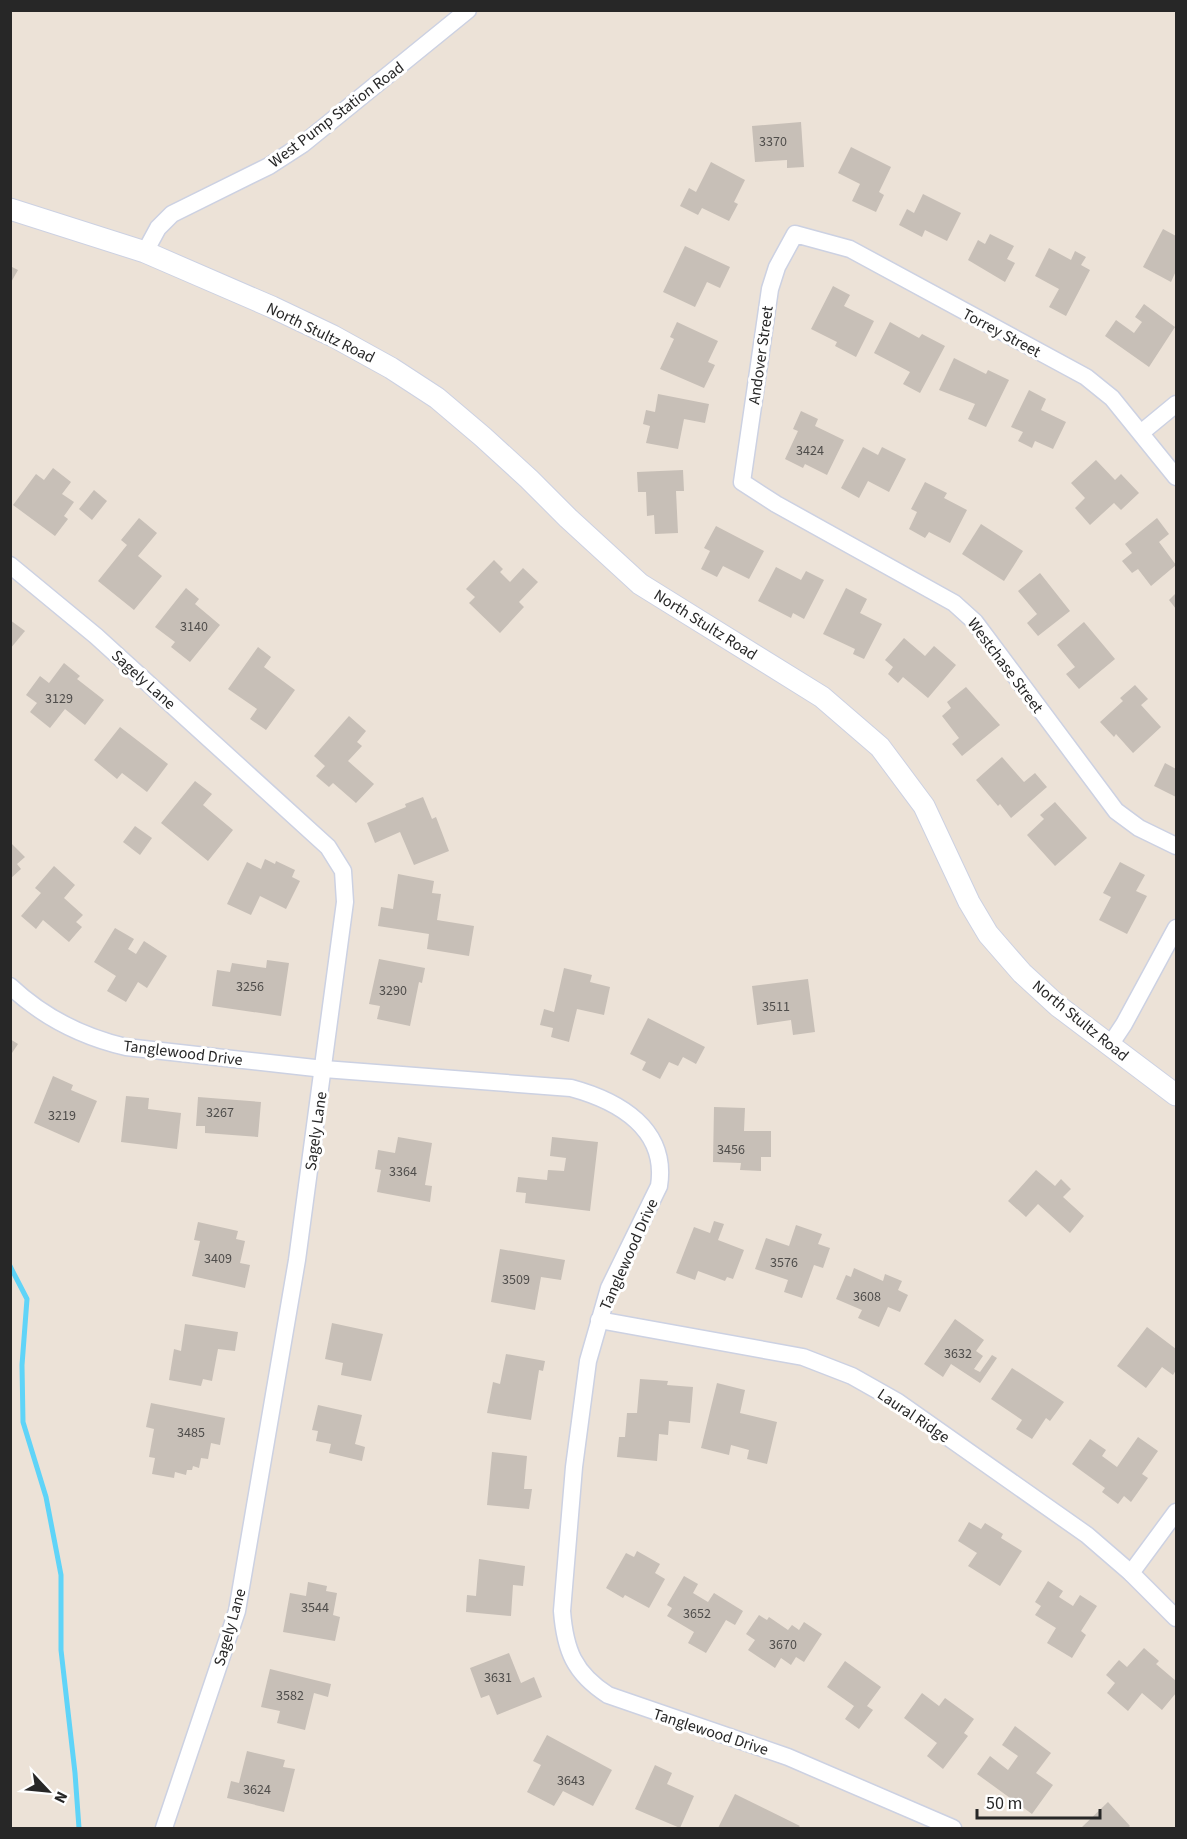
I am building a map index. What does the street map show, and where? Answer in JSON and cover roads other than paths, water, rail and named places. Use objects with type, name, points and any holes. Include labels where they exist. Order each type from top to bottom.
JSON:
[{"type":"street","name":"West Pump Station Road","points":[[145,252],[158,228],[172,214],[269,166],[303,144],[468,10]]},
{"type":"street","name":"North Stultz Road","points":[[10,209],[145,252],[333,336],[391,368],[437,398],[529,479],[640,584],[822,697],[880,747],[924,806],[969,902],[988,934],[1022,973],[1051,999],[1176,1095]]},
{"type":"street","name":"Torrey Street","points":[[795,234],[850,249],[1086,377],[1112,398],[1142,432],[1176,477]]},
{"type":"street","name":"Andover Street","points":[[742,482],[770,288],[777,267],[795,234]]},
{"type":"street","points":[[1142,432],[1176,404]]},
{"type":"street","name":"Westchase Street","points":[[742,482],[776,504],[948,600],[965,612],[975,622],[1116,811],[1139,828],[1176,846]]},
{"type":"street","name":"Sagely Lane","points":[[10,565],[96,636],[328,847],[343,871],[345,902],[297,1260],[237,1611],[164,1828]]},
{"type":"street","points":[[1110,1045],[1124,1024],[1176,928]]},
{"type":"street","name":"Tanglewood Drive","points":[[10,986],[24,999],[71,1029],[98,1040],[126,1047],[324,1069],[571,1088],[607,1101],[638,1121],[648,1133],[659,1155],[662,1169],[659,1186],[609,1288],[588,1361],[574,1467],[562,1611],[567,1644],[578,1668],[587,1679],[608,1695],[788,1757],[953,1828]]},
{"type":"street","name":"Laural Ridge","points":[[599,1320],[794,1355],[852,1376],[897,1402],[1087,1535],[1176,1618]]},
{"type":"street","points":[[1131,1574],[1176,1512]]},
{"type":"waterway","points":[[10,1266],[27,1299],[22,1365],[23,1422],[46,1497],[61,1575],[61,1650],[79,1828]]}]
